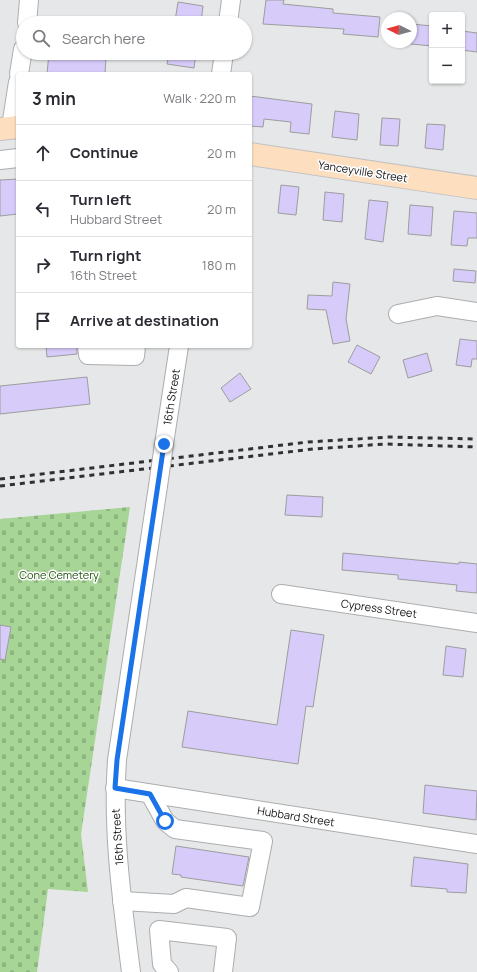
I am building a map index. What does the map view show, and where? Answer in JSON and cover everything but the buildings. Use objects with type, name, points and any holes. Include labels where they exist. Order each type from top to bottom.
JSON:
[{"type":"main road","name":"Yanceyville Street","points":[[252,154],[477,188]]},
{"type":"street","points":[[28,16],[29,0]]},
{"type":"street","points":[[229,16],[231,0]]},
{"type":"street","points":[[19,72],[21,60]]},
{"type":"street","points":[[221,72],[223,60]]},
{"type":"street","points":[[10,128],[16,94]]},
{"type":"street","points":[[0,160],[16,158]]},
{"type":"street","points":[[398,314],[437,306],[477,312]]},
{"type":"street","points":[[86,348],[88,355],[135,356],[136,348]]},
{"type":"street","name":"16th Street","points":[[131,972],[114,819],[115,788],[119,745],[179,348]]},
{"type":"street","name":"Cypress Street","points":[[282,594],[477,623]]},
{"type":"street","name":"Hubbard Street","points":[[115,788],[477,844]]},
{"type":"street","points":[[150,794],[165,821],[175,829],[263,841]]},
{"type":"street","points":[[122,901],[174,904],[186,898],[250,907],[268,812]]},
{"type":"street","points":[[169,972],[162,964],[160,930],[226,938],[223,972]]},
{"type":"green space","name":"Cone Cemetery","points":[[130,507],[81,834],[88,892],[48,889],[37,972],[0,972],[0,519]]},
{"type":"railway","points":[[0,479],[308,442],[389,437],[477,439]]},
{"type":"railway","points":[[0,486],[313,449],[385,444],[477,447]]},
{"type":"route","points":[[164,444],[117,760],[115,788],[150,794],[165,821]]}]
